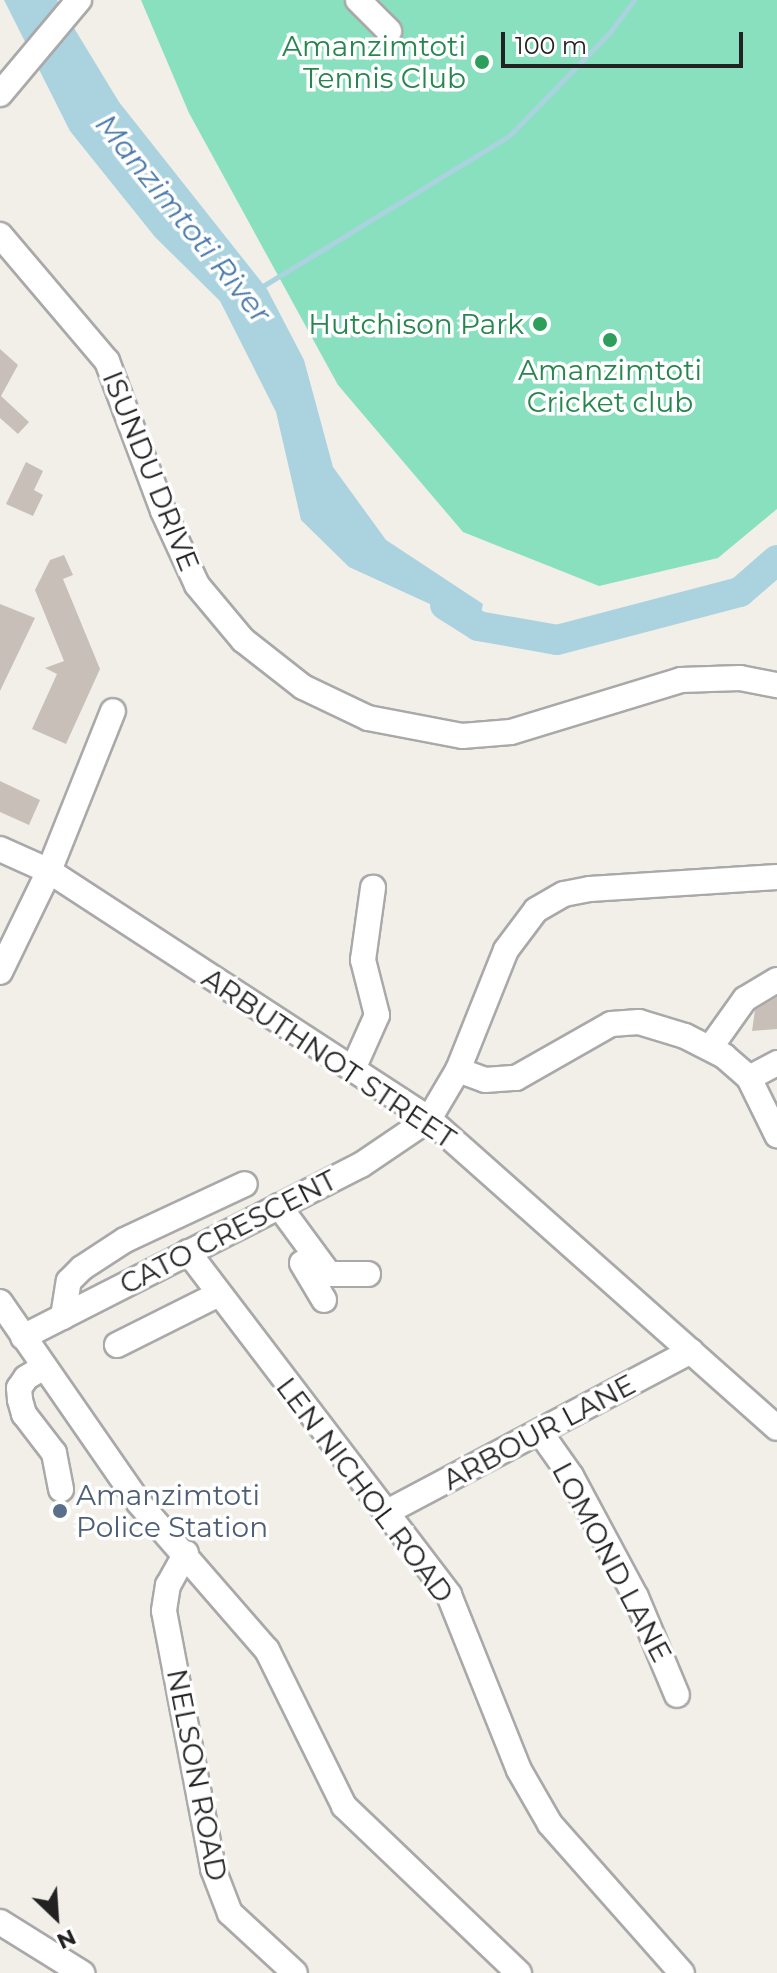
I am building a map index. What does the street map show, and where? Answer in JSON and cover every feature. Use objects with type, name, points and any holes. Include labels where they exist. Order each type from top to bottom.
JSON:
[{"type":"street","points":[[4,90],[79,0]]},
{"type":"street","points":[[358,0],[389,31]]},
{"type":"street","name":"ISUNDU DRIVE","points":[[0,235],[107,361],[129,408],[163,511],[197,585],[243,640],[303,687],[368,718],[462,736],[511,732],[681,680],[740,678],[777,685]]},
{"type":"street","points":[[0,972],[49,871],[113,711]]},
{"type":"street","name":"ARBUTHNOT STREET","points":[[0,849],[49,871],[429,1119],[777,1428]]},
{"type":"street","points":[[429,1119],[458,1070],[506,950],[536,910],[564,894],[590,889],[777,877]]},
{"type":"street","points":[[353,1069],[377,1015],[363,960],[373,888]]},
{"type":"street","points":[[710,1048],[745,999],[777,980]]},
{"type":"street","points":[[458,1070],[485,1080],[516,1078],[611,1024],[639,1022],[710,1048],[749,1078],[777,1135]]},
{"type":"street","points":[[749,1078],[777,1063]]},
{"type":"street","name":"CATO CRESCENT","points":[[23,1337],[361,1165],[429,1119]]},
{"type":"street","points":[[63,1317],[69,1281],[82,1268],[125,1240],[245,1184]]},
{"type":"street","points":[[272,1209],[329,1274],[368,1274]]},
{"type":"street","points":[[272,1209],[324,1300]]},
{"type":"street","name":"LEN NICHOL ROAD","points":[[188,1252],[449,1595],[531,1795],[566,1845],[682,1973]]},
{"type":"street","points":[[117,1345],[219,1294]]},
{"type":"street","points":[[0,1302],[139,1503],[186,1553],[283,1676],[344,1806],[519,1973]]},
{"type":"street","name":"ARBOUR LANE","points":[[387,1512],[691,1351]]},
{"type":"street","points":[[44,1367],[26,1378],[19,1388],[20,1400],[24,1414],[54,1453],[61,1489]]},
{"type":"street","name":"LOMOND LANE","points":[[540,1432],[571,1476],[636,1597],[677,1695]]},
{"type":"street","name":"NELSON ROAD","points":[[186,1553],[168,1585],[164,1611],[213,1869],[230,1913],[295,1973]]},
{"type":"street","points":[[0,1922],[82,1973]]},
{"type":"green space","name":"Hutchison Park","points":[[141,0],[777,0],[777,509],[718,558],[599,586],[463,532],[338,385],[189,113]]},
{"type":"water","points":[[4,0],[57,0],[119,102],[267,289],[304,360],[333,467],[386,540],[483,604],[478,626],[349,567],[301,520],[276,412],[220,301],[155,237],[70,131]]},
{"type":"building","points":[[0,349],[18,365],[1,396],[29,422],[18,434],[0,418]]},
{"type":"building","points":[[26,462],[43,471],[34,490],[43,495],[33,516],[6,504]]},
{"type":"building","points":[[64,555],[73,575],[63,579],[100,669],[66,744],[32,729],[57,674],[45,668],[64,661],[35,590],[50,560]]},
{"type":"building","points":[[0,604],[35,618],[0,691]]},
{"type":"building","points":[[0,781],[40,800],[29,825],[0,812]]},
{"type":"building","points":[[777,997],[777,1029],[752,1031],[755,1010]]},
{"type":"waterway","points":[[258,289],[510,135],[610,32],[634,0]]},
{"type":"waterway","name":"Manzimtoti River","points":[[445,605],[478,626],[557,640],[740,592],[777,560]]},
{"type":"place","name":"Amanzimtoti Tennis Club","points":[[482,62]]},
{"type":"place","name":"Hutchison Park","points":[[540,324]]},
{"type":"place","name":"Amanzimtoti Cricket club","points":[[610,340]]},
{"type":"place","name":"Amanzimtoti Police Station","points":[[60,1511]]}]
